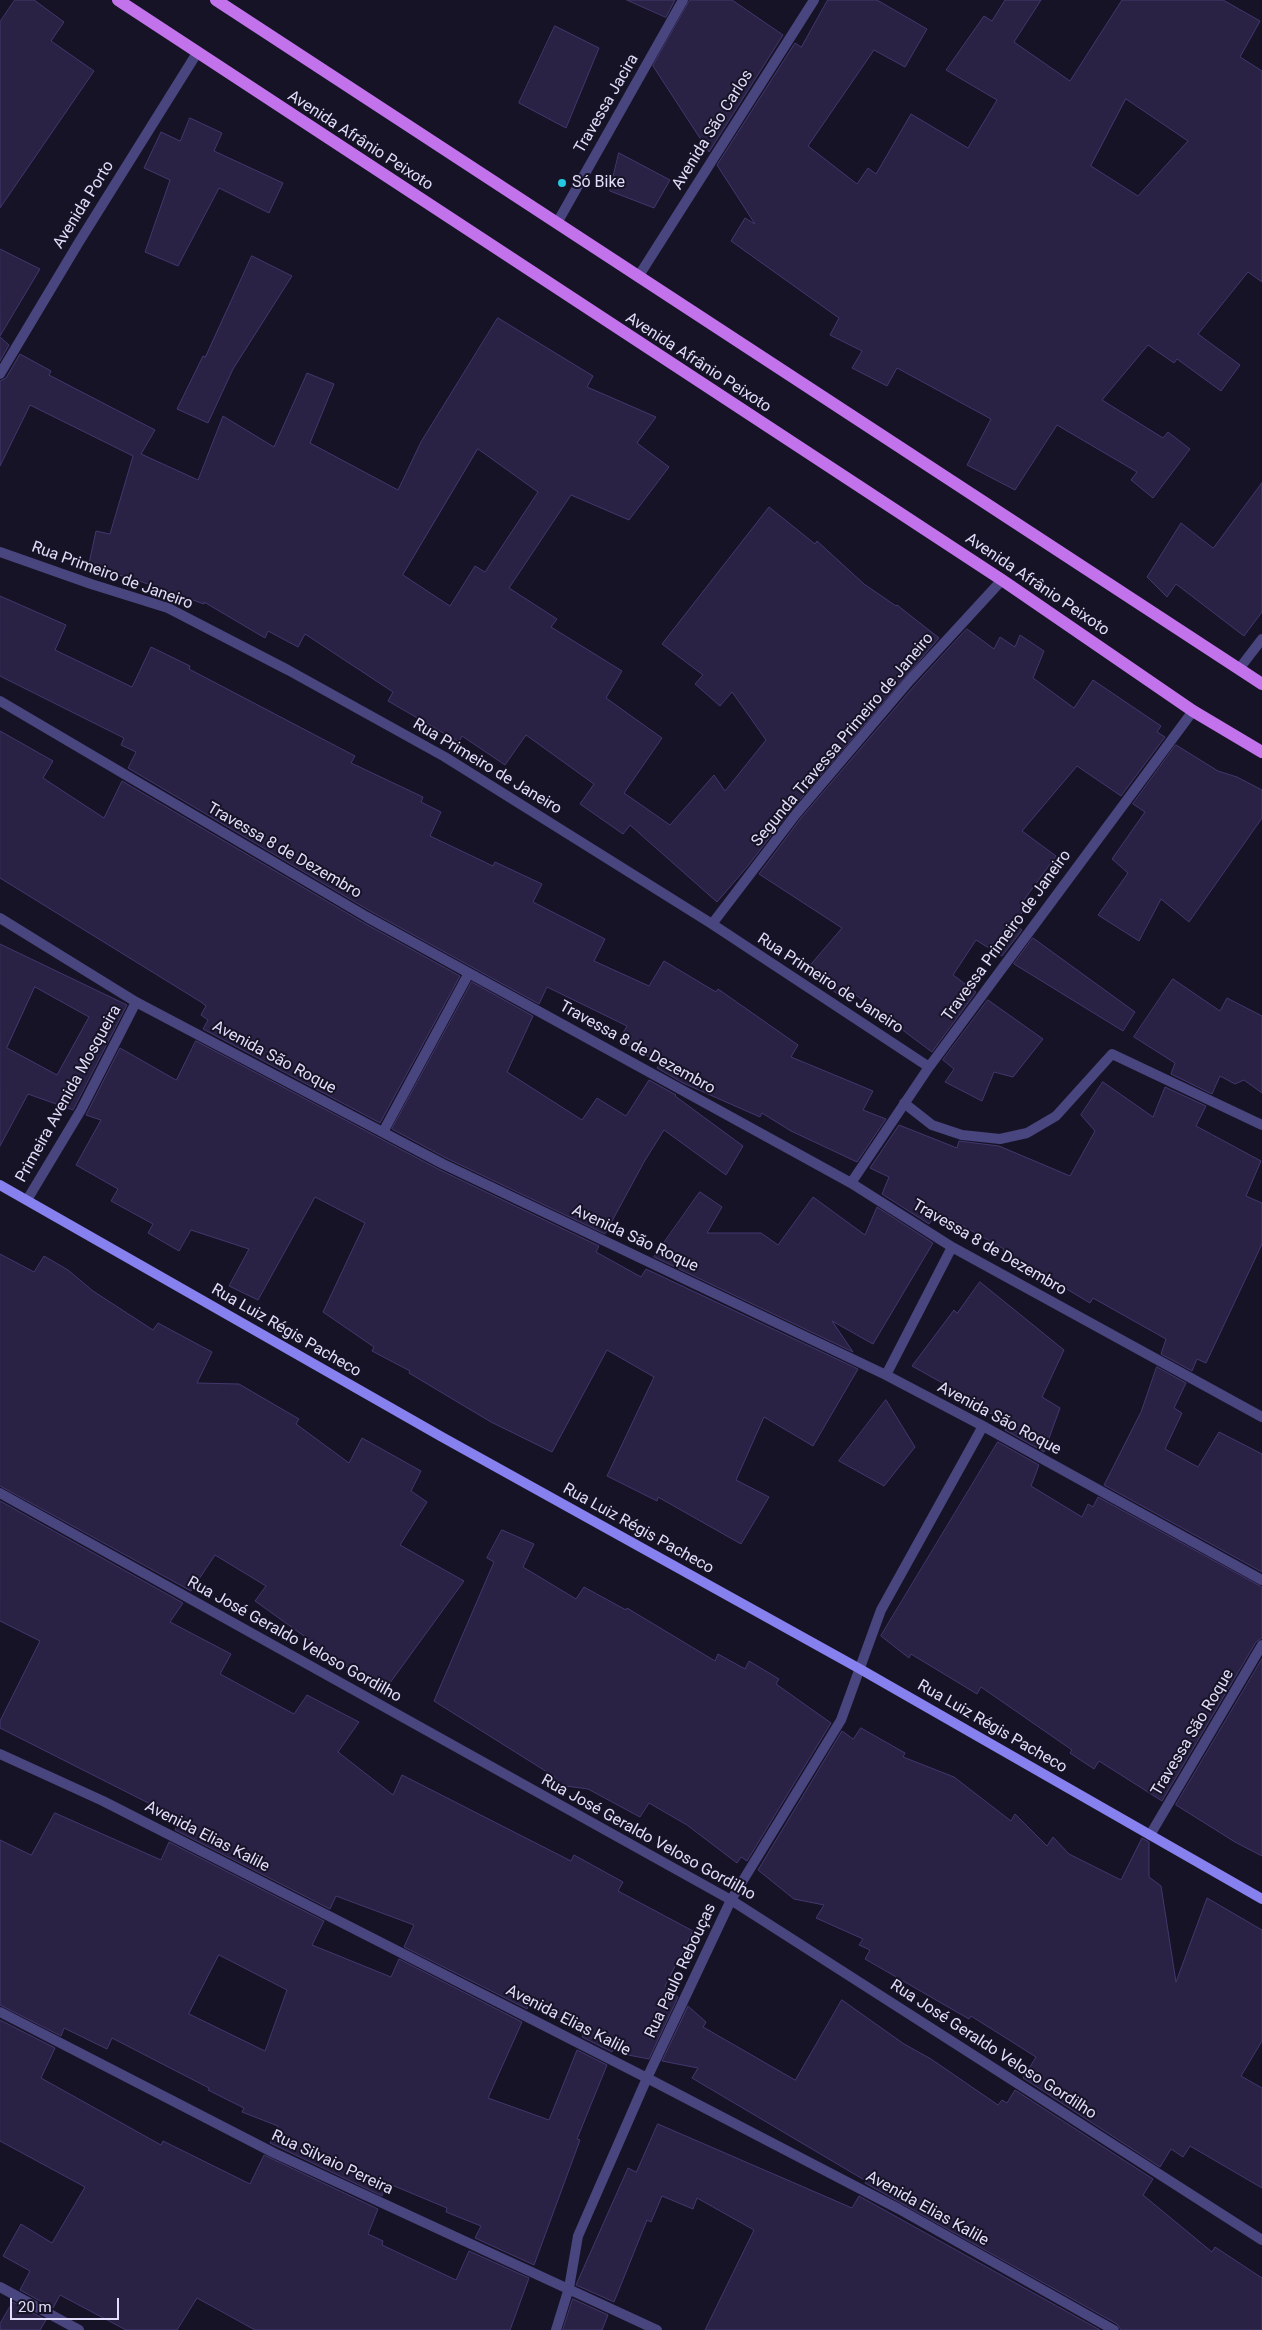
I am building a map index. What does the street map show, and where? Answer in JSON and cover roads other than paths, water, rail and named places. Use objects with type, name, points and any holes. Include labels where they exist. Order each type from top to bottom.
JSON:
[{"type":"main road","name":"Avenida Afrânio Peixoto","points":[[118,0],[1002,580],[1193,710],[1262,752]]},
{"type":"main road","points":[[216,0],[1262,684]]},
{"type":"main road","name":"Rua Luiz Régis Pacheco","points":[[0,1185],[451,1442],[860,1670],[1262,1899]]},
{"type":"street","name":"Travessa Jacira","points":[[557,223],[683,0]]},
{"type":"street","name":"Avenida São Carlos","points":[[638,277],[814,0]]},
{"type":"street","name":"Avenida Porto","points":[[0,374],[78,242],[197,53]]},
{"type":"street","name":"Rua Primeiro de Janeiro","points":[[0,552],[91,584],[168,608],[231,639],[445,758],[712,924],[929,1068]]},
{"type":"street","name":"Segunda Travessa Primeiro de Janeiro","points":[[712,924],[820,786],[910,680],[1002,580]]},
{"type":"street","points":[[1239,669],[1262,639]]},
{"type":"street","name":"Travessa 8 de Dezembro","points":[[0,701],[367,917],[851,1183],[952,1247],[1262,1417]]},
{"type":"street","name":"Travessa Primeiro de Janeiro","points":[[851,1183],[929,1068],[1193,710]]},
{"type":"street","name":"Avenida São Roque","points":[[0,918],[136,1002],[444,1164],[886,1375],[983,1426],[1262,1580]]},
{"type":"street","points":[[384,1132],[469,973]]},
{"type":"street","name":"Primeira Avenida Mosqueira","points":[[27,1200],[81,1110],[136,1002]]},
{"type":"street","points":[[904,1103],[932,1124],[962,1135],[1000,1139],[1027,1133],[1056,1116],[1112,1054],[1262,1125]]},
{"type":"street","points":[[886,1375],[952,1247]]},
{"type":"street","name":"Rua Paulo Rebouças","points":[[556,2330],[569,2288],[578,2236],[647,2078],[731,1900],[841,1720],[881,1610],[983,1426]]},
{"type":"street","name":"Rua José Geraldo Veloso Gordilho","points":[[0,1493],[731,1900],[1262,2240]]},
{"type":"street","name":"Travessa São Roque","points":[[1150,1835],[1262,1645]]},
{"type":"street","name":"Avenida Elias Kalile","points":[[0,1754],[103,1801],[647,2078],[899,2209],[1114,2330]]},
{"type":"street","name":"Rua Silvaio Pereira","points":[[0,2012],[274,2153],[657,2330]]},
{"type":"street","points":[[0,2287],[79,2330]]},
{"type":"place","name":"Só Bike","points":[[562,183]]}]
